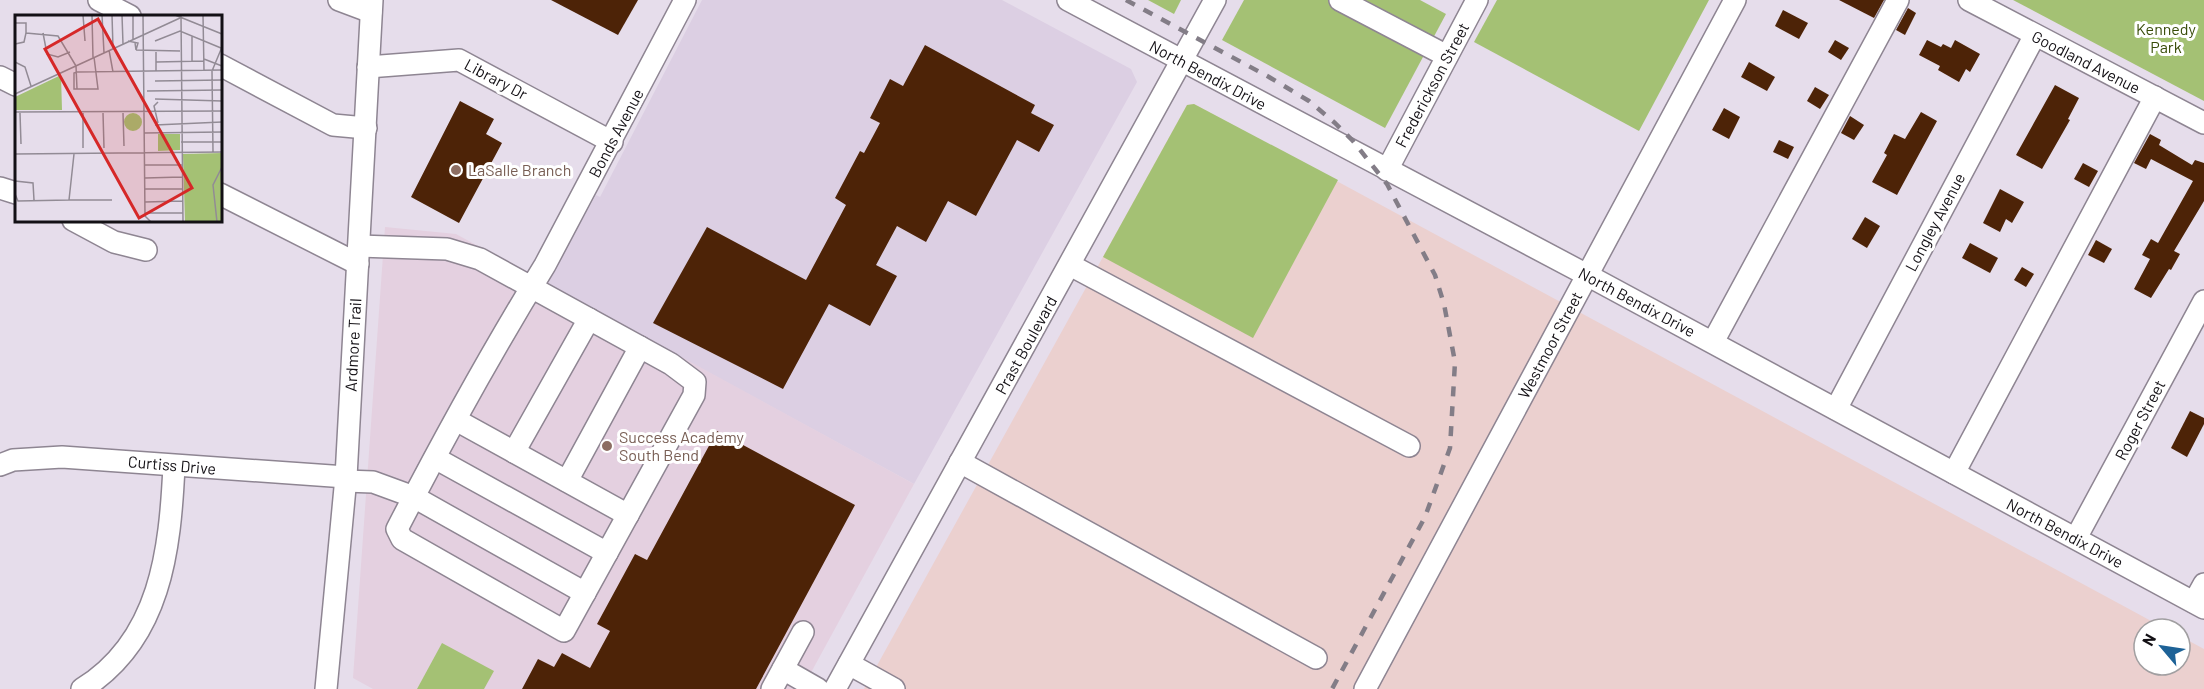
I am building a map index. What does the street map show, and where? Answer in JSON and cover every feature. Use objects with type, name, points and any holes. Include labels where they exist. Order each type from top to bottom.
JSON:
[{"type":"street","points":[[99,0],[128,15]]},
{"type":"street","points":[[339,0],[371,6]]},
{"type":"street","name":"Bonds Avenue","points":[[585,592],[564,631],[402,539],[397,529],[612,142],[685,0]]},
{"type":"street","name":"North Bendix Drive","points":[[1068,0],[1587,274],[2076,538],[2201,598]]},
{"type":"street","name":"Prast Boulevard","points":[[835,689],[1215,0]]},
{"type":"street","points":[[1340,0],[1361,7],[1447,56]]},
{"type":"street","name":"Frederickson Street","points":[[1387,170],[1477,0]]},
{"type":"street","name":"Westmoor Street","points":[[1365,689],[1735,0]]},
{"type":"street","points":[[1713,342],[1898,0]]},
{"type":"street","name":"Goodland Avenue","points":[[1969,0],[2204,123]]},
{"type":"street","name":"Ardmore Trail","points":[[326,689],[345,479],[371,6]]},
{"type":"street","name":"Longley Avenue","points":[[1836,409],[2036,35]]},
{"type":"street","name":"Library Dr","points":[[368,67],[459,60],[612,142]]},
{"type":"street","points":[[222,66],[333,125],[366,128]]},
{"type":"street","points":[[0,77],[15,84]]},
{"type":"street","points":[[1954,473],[2154,97]]},
{"type":"street","points":[[0,188],[15,193]]},
{"type":"street","points":[[222,195],[358,255],[462,252],[480,259],[640,347],[687,374],[695,382],[694,395],[585,592]]},
{"type":"street","points":[[77,222],[114,242],[146,250]]},
{"type":"street","points":[[1070,265],[1409,446]]},
{"type":"street","name":"Roger Street","points":[[2076,538],[2204,301]]},
{"type":"street","points":[[514,452],[589,319]]},
{"type":"street","points":[[567,481],[640,347]]},
{"type":"street","points":[[456,420],[628,515]]},
{"type":"street","name":"Curtiss Drive","points":[[0,465],[13,460],[62,457],[373,482],[414,497],[585,592]]},
{"type":"street","points":[[435,458],[607,553]]},
{"type":"street","points":[[960,462],[1316,658]]},
{"type":"street","points":[[82,689],[112,666],[130,647],[151,610],[166,558],[174,466]]},
{"type":"street","points":[[772,689],[803,633]]},
{"type":"street","points":[[849,664],[894,689]]},
{"type":"street","points":[[783,669],[818,689]]},
{"type":"shaded area","points":[[702,0],[1002,0],[1131,69],[1137,82],[914,484],[546,284],[596,195],[600,197]]},
{"type":"shaded area","points":[[1194,104],[2144,617],[2132,617],[2132,677],[2192,677],[2192,642],[2204,649],[2204,689],[864,689],[1187,105]]},
{"type":"shaded area","name":"Success Academy South Bend","points":[[385,227],[456,234],[914,484],[802,689],[373,689],[353,678]]},
{"type":"green space","points":[[1148,0],[1181,0],[1174,14]]},
{"type":"green space","points":[[1244,0],[1420,0],[1446,14],[1385,128],[1222,40]]},
{"type":"green space","points":[[1497,0],[1709,0],[1639,131],[1474,42]]},
{"type":"green space","name":"Kennedy Park","points":[[2013,0],[2204,0],[2204,101]]},
{"type":"green space","points":[[1194,104],[1338,180],[1253,338],[1103,257],[1187,105]]},
{"type":"green space","points":[[442,643],[494,671],[484,689],[417,689]]},
{"type":"building","points":[[551,0],[638,0],[618,35]]},
{"type":"building","points":[[1839,0],[1884,0],[1874,18]]},
{"type":"building","points":[[1908,8],[1916,13],[1905,35],[1896,30]]},
{"type":"building","points":[[1783,10],[1808,23],[1799,39],[1775,26]]},
{"type":"building","points":[[1835,40],[1849,48],[1841,60],[1828,52]]},
{"type":"building","points":[[1927,40],[1941,47],[1943,44],[1951,48],[1955,40],[1980,54],[1970,72],[1966,69],[1959,82],[1938,70],[1940,66],[1919,55]]},
{"type":"building","points":[[925,45],[1035,105],[1031,113],[1054,125],[1039,152],[1017,140],[976,216],[948,201],[926,242],[897,226],[876,265],[897,276],[870,326],[829,304],[783,389],[653,323],[707,227],[806,280],[846,205],[835,198],[860,151],[864,153],[880,123],[870,118],[890,79],[903,86]]},
{"type":"building","points":[[1749,62],[1775,77],[1767,91],[1741,77]]},
{"type":"building","points":[[2055,85],[2079,98],[2068,119],[2070,120],[2042,169],[2016,155]]},
{"type":"building","points":[[1815,87],[1829,95],[1820,109],[1807,101]]},
{"type":"building","name":"LaSalle Branch","points":[[460,101],[494,119],[486,134],[502,143],[459,223],[411,197]]},
{"type":"building","points":[[1724,108],[1740,117],[1729,139],[1712,130]]},
{"type":"building","points":[[1921,112],[1937,121],[1897,195],[1872,182],[1887,155],[1884,153],[1894,134],[1905,139]]},
{"type":"building","points":[[1850,116],[1864,125],[1854,140],[1841,133]]},
{"type":"building","points":[[2150,134],[2161,140],[2159,145],[2192,165],[2195,160],[2204,163],[2204,201],[2174,251],[2180,254],[2151,298],[2134,289],[2150,259],[2142,255],[2151,239],[2158,243],[2193,181],[2151,159],[2146,169],[2134,163]]},
{"type":"building","points":[[1779,140],[1794,147],[1788,159],[1773,152]]},
{"type":"building","points":[[2083,163],[2098,171],[2089,187],[2074,179]]},
{"type":"building","points":[[2000,189],[2024,202],[2012,223],[2006,219],[2000,232],[1983,223]]},
{"type":"building","points":[[1865,217],[1880,226],[1867,248],[1852,239]]},
{"type":"building","points":[[2096,240],[2112,249],[2104,263],[2088,255]]},
{"type":"building","points":[[1970,243],[1998,258],[1990,273],[1962,258]]},
{"type":"building","points":[[2022,267],[2034,274],[2026,287],[2014,280]]},
{"type":"building","points":[[2190,411],[2204,418],[2204,424],[2187,457],[2171,448]]},
{"type":"building","points":[[717,431],[855,505],[756,689],[522,689],[538,659],[554,667],[562,653],[590,668],[610,631],[597,624],[635,554],[647,560]]},
{"type":"railway","points":[[1126,0],[1269,77],[1309,101],[1335,123],[1353,141],[1387,184],[1435,275],[1444,304],[1455,362],[1450,448],[1425,517],[1332,689]]},
{"type":"place","name":"LaSalle Branch","points":[[456,170]]},
{"type":"place","name":"Success Academy South Bend","points":[[607,446]]}]
